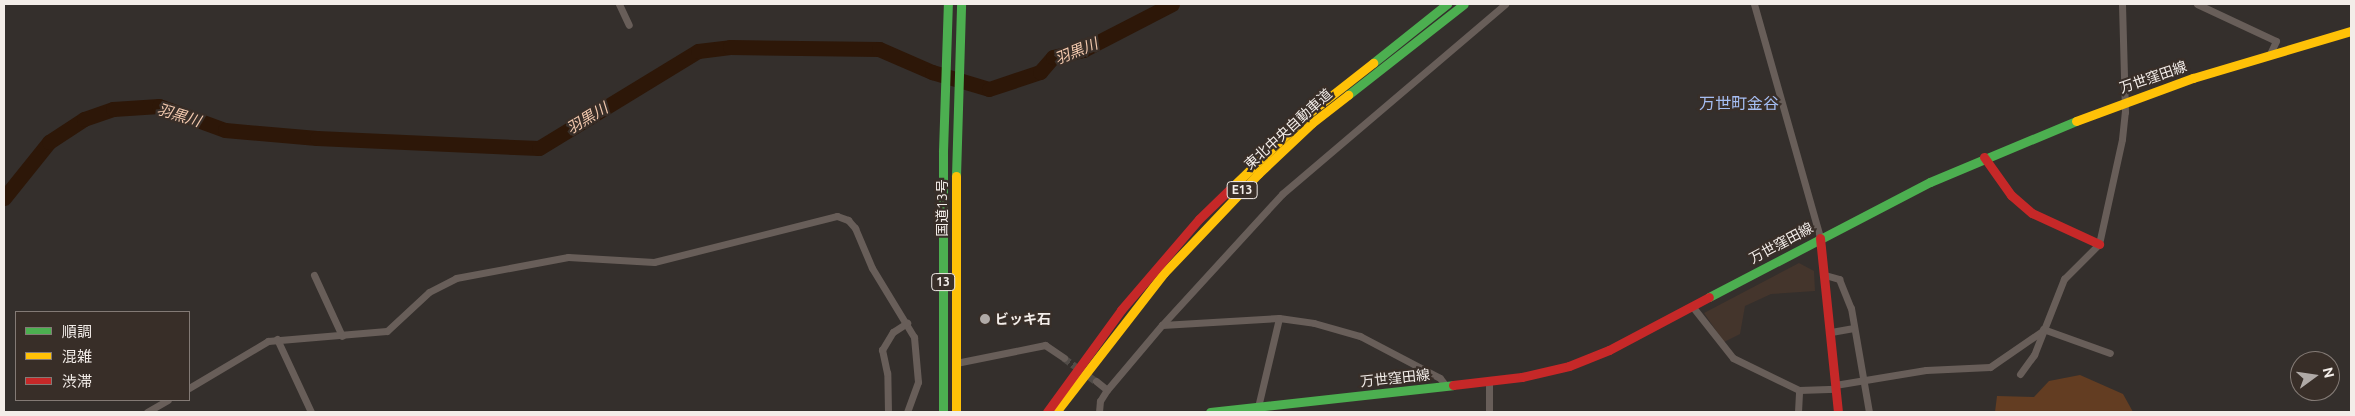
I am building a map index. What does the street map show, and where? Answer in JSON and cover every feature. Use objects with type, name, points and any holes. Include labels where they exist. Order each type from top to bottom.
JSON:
[{"type":"main road","name":"国道13号","points":[[943,412],[943,151],[948,4]]},
{"type":"main road","name":"国道13号","points":[[956,412],[956,152],[961,4]]},
{"type":"main road","name":"東北中央自動車道","points":[[1046,412],[1120,310],[1199,219],[1308,114],[1447,4]]},
{"type":"main road","name":"東北中央自動車道","points":[[1056,412],[1164,273],[1258,174],[1312,123],[1464,4]]},
{"type":"main road","name":"万世窪田線","points":[[1210,412],[1256,409],[1489,381],[1541,374],[1569,366],[1609,350],[1820,238],[1984,158],[2126,100],[2270,54],[2351,31]]},
{"type":"main road","points":[[1984,158],[2005,188],[2032,213],[2099,244]]},
{"type":"main road","points":[[1820,238],[1838,412]]},
{"type":"street","points":[[619,4],[629,25]]},
{"type":"street","points":[[1099,412],[1100,401],[1107,390],[1162,325],[1282,194],[1505,4]]},
{"type":"street","points":[[1754,4],[1820,238]]},
{"type":"street","points":[[2020,374],[2034,355],[2042,330],[2064,279],[2099,244],[2122,139],[2126,100],[2122,4]]},
{"type":"street","points":[[2198,4],[2276,41],[2270,54]]},
{"type":"street","points":[[190,387],[259,345],[277,339],[342,336],[387,331],[429,292],[456,278],[568,257],[654,262],[837,216],[848,220],[855,228],[872,268],[914,337],[919,366],[918,382],[907,412]]},
{"type":"street","points":[[314,274],[342,336]]},
{"type":"street","points":[[1825,275],[1839,279],[1844,288],[1865,379],[1870,412]]},
{"type":"street","points":[[1692,306],[1733,358],[1799,390],[1835,387],[1865,379],[1926,370],[1990,367],[2042,330]]},
{"type":"street","points":[[1162,325],[1279,318],[1314,323],[1360,336],[1440,378],[1446,386]]},
{"type":"street","points":[[1256,409],[1279,318]]},
{"type":"street","points":[[888,412],[887,373],[882,350],[893,332],[907,323]]},
{"type":"street","points":[[1830,332],[1854,328]]},
{"type":"street","points":[[2042,330],[2110,353]]},
{"type":"street","points":[[277,339],[312,412]]},
{"type":"street","points":[[956,363],[1045,345],[1064,358]]},
{"type":"street","points":[[1096,381],[1107,390]]},
{"type":"street","points":[[1489,381],[1489,412]]},
{"type":"street","points":[[1798,412],[1799,390]]},
{"type":"street","points":[[147,412],[166,401]]},
{"type":"shaded area","points":[[1799,263],[1814,271],[1815,291],[1771,294],[1745,306],[1740,334],[1724,342],[1704,313]]},
{"type":"shaded area","points":[[2080,375],[2123,394],[2133,412],[1995,412],[1997,396],[2034,397],[2049,381]]},
{"type":"waterway","name":"羽黒川","points":[[4,198],[49,142],[84,119],[113,109],[159,106],[225,130],[317,138],[539,148],[698,51],[730,47],[879,49],[932,72],[989,89],[1040,72],[1053,57],[1083,50],[1172,4]]},
{"type":"tunnel","points":[[1064,358],[1096,381]]},
{"type":"traffic: fast","points":[[943,412],[943,151],[948,4]]},
{"type":"traffic: fast","points":[[956,176],[961,4]]},
{"type":"traffic: fast","points":[[1373,63],[1447,4]]},
{"type":"traffic: fast","points":[[1348,95],[1464,4]]},
{"type":"traffic: fast","points":[[1709,297],[1930,182],[2076,121]]},
{"type":"traffic: fast","points":[[1210,412],[1453,385]]},
{"type":"traffic: slow","points":[[2076,121],[2193,78],[2351,31]]},
{"type":"traffic: slow","points":[[1230,189],[1308,114],[1373,63]]},
{"type":"traffic: slow","points":[[1056,412],[1164,273],[1258,174],[1312,123],[1348,95]]},
{"type":"traffic: slow","points":[[956,176],[956,412]]},
{"type":"traffic: jam","points":[[1984,157],[2011,195],[2032,213],[2099,244]]},
{"type":"traffic: jam","points":[[1047,412],[1121,310],[1199,219],[1230,189]]},
{"type":"traffic: jam","points":[[1820,238],[1838,412]]},
{"type":"traffic: jam","points":[[1453,385],[1522,377],[1569,366],[1609,350],[1709,297]]},
{"type":"place","name":"ビッキ石","points":[[985,319]]},
{"type":"district","name":"万世町金谷","points":[[1739,103]]}]
